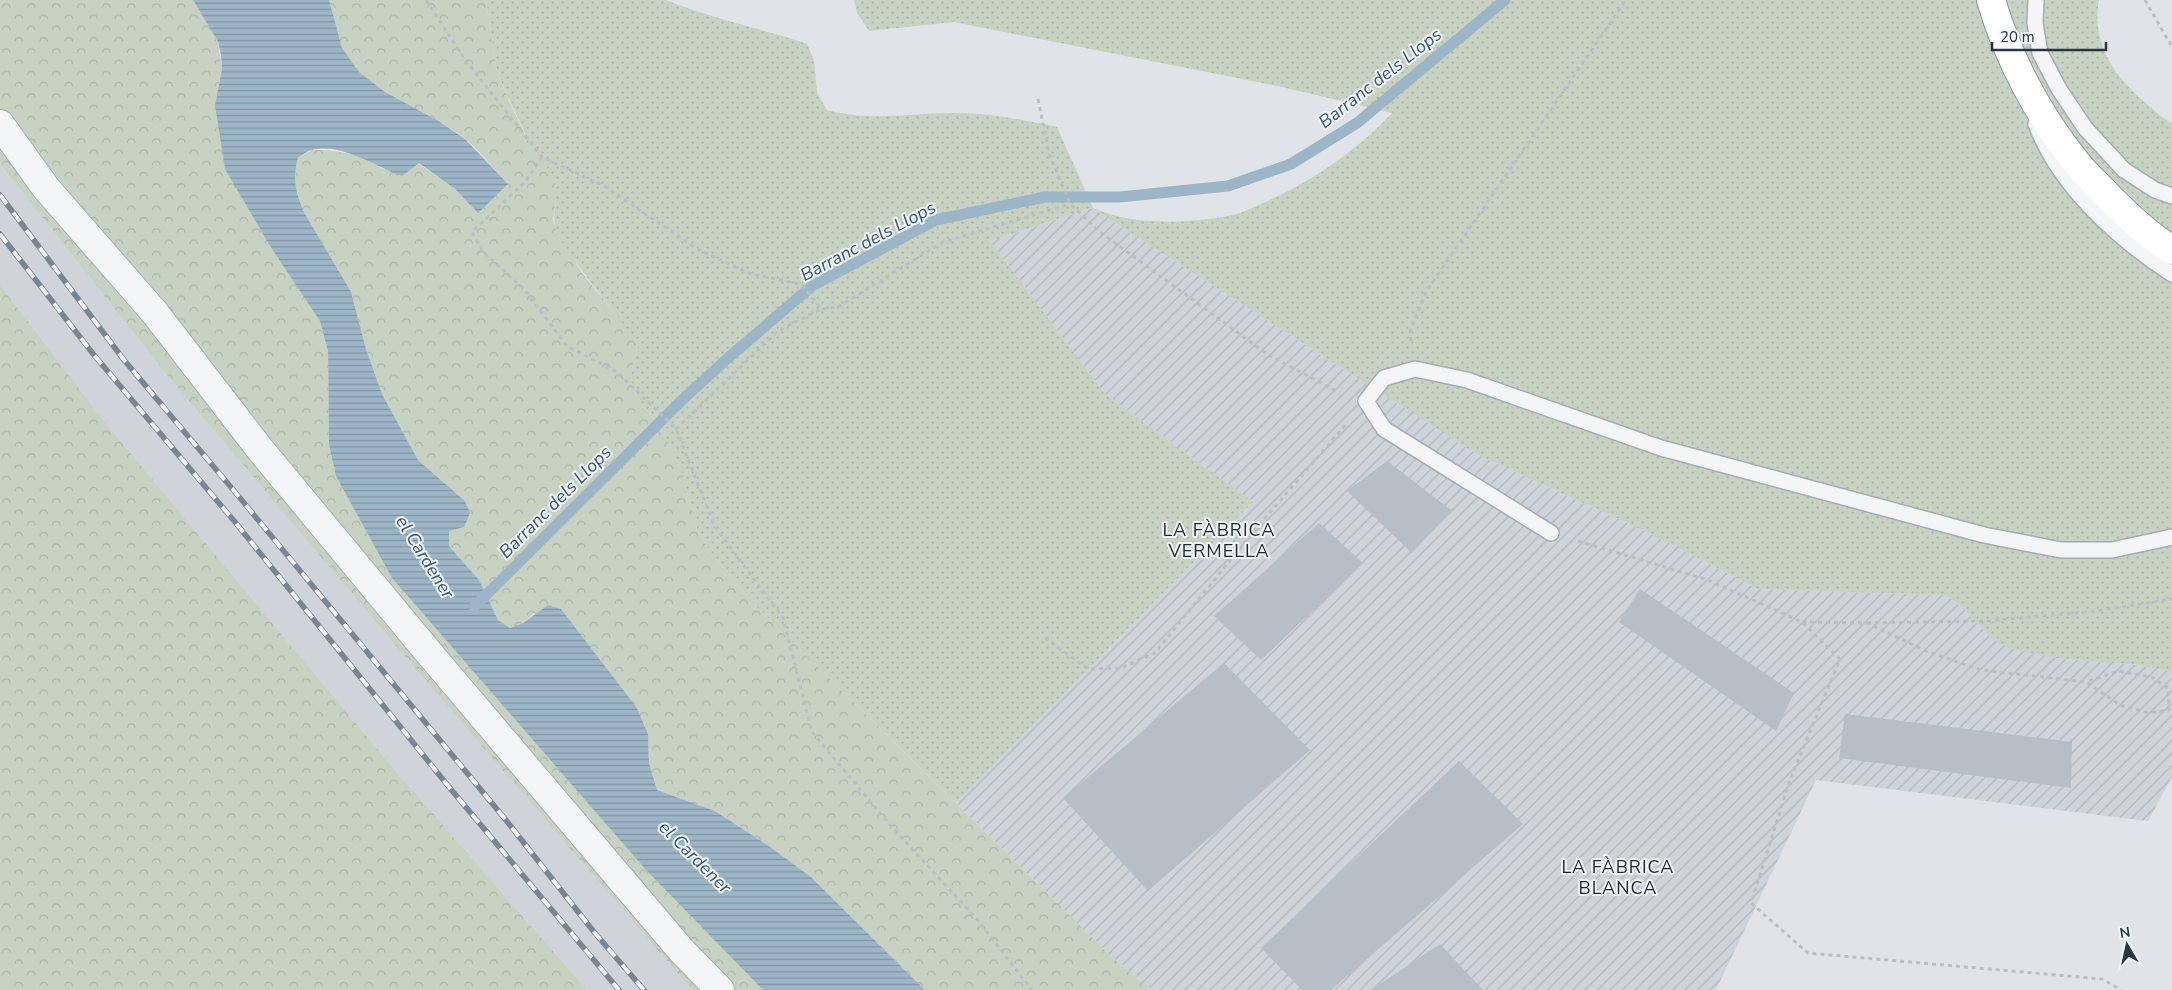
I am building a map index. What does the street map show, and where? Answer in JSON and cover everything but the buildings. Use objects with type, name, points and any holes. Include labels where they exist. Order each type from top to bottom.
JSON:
[{"type":"highway","points":[[1991,0],[2006,44],[2018,71],[2052,128],[2076,163],[2130,218],[2172,250]]},
{"type":"street","points":[[0,124],[46,188],[155,312],[259,448],[423,646],[681,950],[720,990]]},
{"type":"lane","points":[[2036,0],[2035,23],[2040,53],[2059,89],[2085,128],[2124,170],[2155,190],[2172,196]]},
{"type":"lane","points":[[2018,71],[2037,127],[2053,160],[2080,195],[2115,229],[2151,260],[2172,274]]},
{"type":"lane","points":[[1551,534],[1384,429],[1366,401],[1384,378],[1416,369],[1467,380],[1661,448],[1984,535],[2069,550],[2112,550],[2172,537]]},
{"type":"path","points":[[426,0],[466,61],[542,157],[604,186],[699,250],[751,274],[801,284],[821,308]]},
{"type":"path","points":[[1416,369],[1410,332],[1426,292],[1626,0]]},
{"type":"path","points":[[2146,0],[2172,47]]},
{"type":"path","points":[[1038,99],[1049,154],[1069,203],[1100,232],[1267,354],[1344,395],[1366,401],[1253,532],[1155,654],[1121,668],[1088,669],[1045,638]]},
{"type":"path","points":[[542,157],[524,182],[472,232],[483,252],[524,289],[567,346],[617,372],[676,429],[715,526],[783,618],[812,732],[890,825],[976,918],[1032,990]]},
{"type":"path","points":[[676,429],[778,332],[821,308],[838,306],[943,242],[1069,203]]},
{"type":"path","points":[[1551,534],[1708,580],[1802,622],[1840,659],[1790,780],[1751,903],[1808,953],[2102,979],[2121,990]]},
{"type":"path","points":[[1802,622],[1987,621],[2096,611],[2172,599]]},
{"type":"path","points":[[1867,623],[1926,651],[1981,670],[2086,682],[2118,671],[2152,677],[2168,688],[2169,710],[2149,713],[2120,705],[2086,682]]},
{"type":"shaded area","points":[[0,164],[167,375],[429,685],[692,990],[587,990],[395,770],[108,426],[0,285]]},
{"type":"shaded area","points":[[1092,208],[1476,454],[1649,533],[1758,589],[1946,595],[1964,609],[1993,640],[2062,659],[2139,665],[2172,672],[2172,777],[2148,821],[1816,780],[1716,990],[1152,990],[1113,958],[956,803],[1253,502],[1106,395],[990,241]]},
{"type":"green space","points":[[0,0],[193,0],[218,42],[222,69],[215,105],[256,219],[270,246],[320,320],[328,351],[329,445],[336,476],[647,871],[763,990],[692,990],[429,685],[167,375],[0,164]]},
{"type":"green space","points":[[329,0],[486,0],[497,73],[521,127],[533,148],[555,178],[556,200],[553,220],[559,239],[571,254],[582,273],[629,331],[638,347],[633,364],[631,383],[639,400],[664,433],[682,472],[697,530],[710,552],[756,606],[1113,958],[1152,990],[925,990],[811,877],[769,846],[715,811],[657,790],[649,763],[648,734],[637,708],[606,668],[534,613],[523,623],[510,628],[498,620],[479,580],[449,546],[449,531],[465,501],[418,460],[382,394],[366,349],[351,293],[305,214],[297,193],[295,173],[298,158],[312,150],[327,150],[358,155],[383,169],[418,163],[455,189],[478,212],[508,184],[463,137],[379,88],[363,76],[341,48]]},
{"type":"green space","points":[[486,0],[666,0],[701,13],[790,38],[807,44],[814,60],[817,93],[827,110],[860,116],[938,113],[981,114],[1020,119],[1057,127],[1093,208],[1126,218],[1165,222],[1232,215],[1279,195],[1314,176],[1347,154],[1392,113],[1282,87],[954,22],[869,31],[857,13],[854,0],[2099,0],[2097,16],[2099,31],[2108,59],[2135,94],[2159,115],[2172,123],[2172,672],[2139,665],[2062,659],[2012,649],[1993,640],[1964,609],[1946,595],[1758,589],[1649,533],[1476,454],[1092,208],[990,241],[1106,395],[1253,502],[956,803],[756,606],[710,552],[697,530],[682,472],[664,433],[639,400],[631,383],[633,364],[638,347],[558,237],[554,218],[556,200],[497,73]]},
{"type":"green space","points":[[0,285],[108,426],[395,770],[587,990],[0,990]]},
{"type":"water","name":"el Cardener","points":[[193,0],[329,0],[342,48],[359,72],[385,92],[440,122],[465,139],[508,184],[478,213],[455,189],[419,163],[402,176],[346,152],[323,148],[305,153],[298,158],[296,165],[295,179],[299,200],[305,214],[351,292],[366,349],[382,394],[418,460],[465,501],[470,513],[464,527],[449,531],[449,546],[479,580],[498,620],[510,628],[523,623],[548,605],[561,609],[637,708],[648,734],[649,763],[657,790],[715,811],[769,846],[811,877],[925,990],[763,990],[647,871],[392,578],[336,476],[329,445],[328,351],[320,321],[270,246],[225,169],[215,105],[222,69],[221,55],[218,42]]},
{"type":"waterway","name":"Barranc dels Llops","points":[[474,607],[681,401],[812,286],[936,220],[1045,197],[1120,197],[1228,186],[1291,164],[1357,123],[1505,0]]},
{"type":"railway","points":[[0,195],[124,360],[505,819],[594,932],[644,990]]},
{"type":"railway","points":[[0,234],[94,355],[235,522],[449,787],[619,990]]},
{"type":"district","name":"LA FÀBRICA VERMELLA","points":[[1219,540]]},
{"type":"district","name":"LA FÀBRICA BLANCA","points":[[1618,878]]}]
